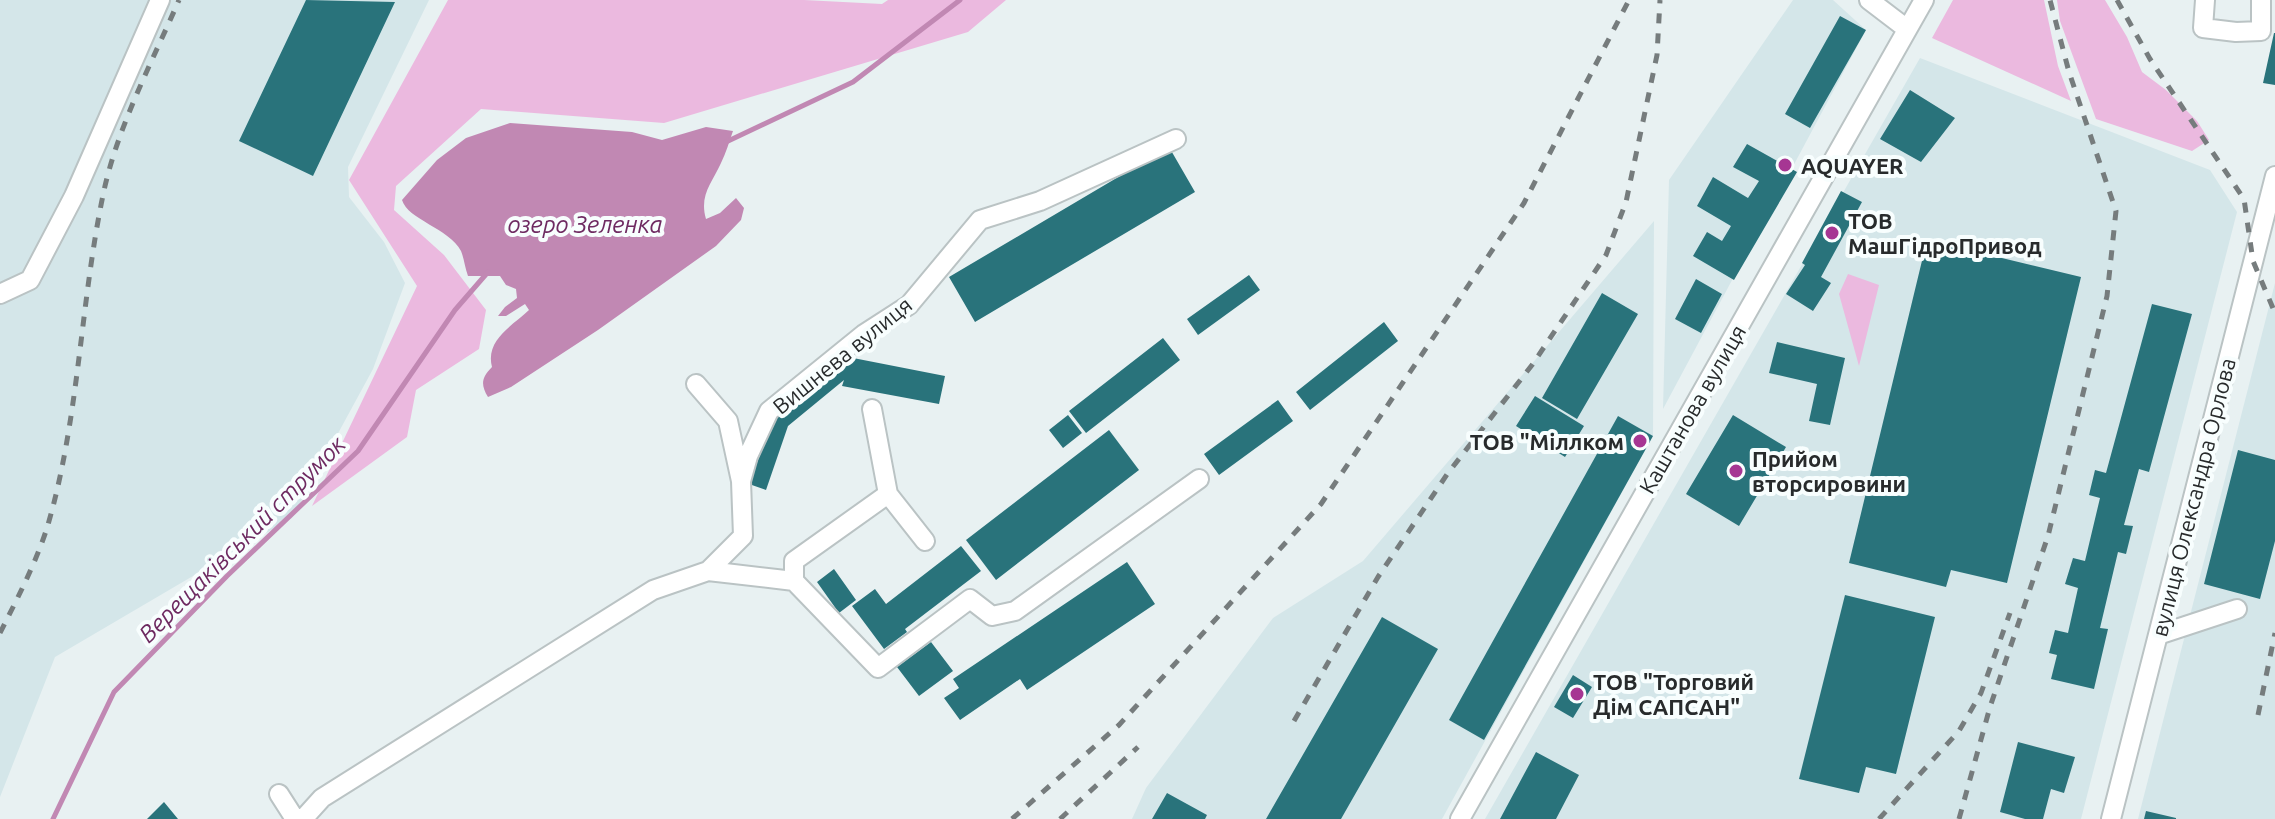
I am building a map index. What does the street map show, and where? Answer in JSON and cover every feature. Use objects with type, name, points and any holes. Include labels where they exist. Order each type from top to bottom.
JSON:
[{"type":"street","points":[[0,294],[30,280],[74,196],[160,0]]},
{"type":"street","points":[[1869,0],[1907,29]]},
{"type":"street","name":"Каштанова вулиця","points":[[1460,819],[1924,0]]},
{"type":"street","points":[[2205,0],[2203,28],[2236,32],[2261,31],[2261,0]]},
{"type":"street","name":"Вишнева вулиця","points":[[741,481],[748,456],[769,411],[864,334],[909,305],[980,220],[1040,201],[1176,139]]},
{"type":"street","name":"вулиця Олександра Орлова","points":[[2111,819],[2275,176]]},
{"type":"street","name":"Вишнева вулиця","points":[[696,384],[728,421],[741,481],[743,536],[708,571]]},
{"type":"street","points":[[872,409],[888,494],[925,541]]},
{"type":"street","points":[[888,494],[794,561],[794,581],[878,668],[970,599],[992,616],[1015,611],[1199,479]]},
{"type":"street","name":"Вишнева вулиця","points":[[303,819],[322,798],[653,590],[708,571],[794,581]]},
{"type":"street","points":[[2158,635],[2237,609]]},
{"type":"street","points":[[279,794],[295,819]]},
{"type":"shaded area","points":[[0,0],[429,0],[348,167],[349,197],[384,242],[405,283],[373,369],[292,518],[55,657],[0,797]]},
{"type":"shaded area","points":[[448,0],[804,0],[882,4],[888,0],[1006,0],[968,32],[664,123],[481,109],[396,186],[394,210],[444,255],[486,310],[479,349],[416,390],[407,437],[312,506],[417,286],[349,180]]},
{"type":"shaded area","points":[[1793,0],[1833,0],[1866,30],[1663,409],[1669,180]]},
{"type":"shaded area","points":[[1953,0],[2044,0],[2058,66],[2071,101],[1932,38]]},
{"type":"shaded area","points":[[2057,0],[2105,0],[2127,37],[2142,72],[2166,90],[2197,121],[2209,140],[2192,151],[2096,119],[2060,21]]},
{"type":"shaded area","points":[[1920,58],[2210,170],[2237,212],[2081,819],[1485,819]]},
{"type":"shaded area","points":[[1654,221],[1653,436],[1442,819],[1132,819],[1146,788],[1273,618],[1363,561]]},
{"type":"shaded area","points":[[1848,274],[1879,285],[1859,366],[1839,294]]},
{"type":"shaded area","points":[[2275,283],[2275,819],[2138,819]]},
{"type":"water","name":"озеро Зеленка","points":[[510,123],[632,132],[662,140],[706,127],[733,131],[708,190],[704,211],[706,219],[720,213],[736,198],[744,208],[741,220],[716,246],[598,330],[511,387],[488,397],[483,381],[492,367],[492,349],[502,334],[529,310],[525,304],[506,316],[498,316],[517,298],[516,289],[506,285],[500,276],[468,276],[461,251],[455,243],[412,213],[402,200],[437,160],[466,138]]},
{"type":"building","points":[[306,0],[395,2],[313,176],[239,141]]},
{"type":"building","points":[[1840,16],[1866,30],[1810,128],[1785,114]]},
{"type":"building","points":[[2275,33],[2275,85],[2263,83]]},
{"type":"building","points":[[1910,90],[1955,118],[1921,162],[1880,139]]},
{"type":"building","points":[[1747,144],[1797,172],[1734,280],[1693,256],[1707,232],[1722,241],[1731,226],[1697,206],[1713,177],[1748,198],[1759,181],[1733,167]]},
{"type":"building","points":[[1169,147],[1195,192],[975,322],[949,277]]},
{"type":"building","name":"ТОВ МашГідроПривод","points":[[1841,191],[1862,202],[1821,277],[1831,283],[1813,311],[1786,294],[1805,265],[1802,263]]},
{"type":"building","points":[[1927,240],[2081,277],[2007,583],[1951,570],[1946,587],[1849,563]]},
{"type":"building","points":[[1249,275],[1260,290],[1198,335],[1187,319]]},
{"type":"building","points":[[1696,279],[1722,294],[1701,333],[1675,319]]},
{"type":"building","points":[[1602,293],[1638,314],[1577,419],[1542,398]]},
{"type":"building","points":[[2152,304],[2192,314],[2149,472],[2139,469],[2124,525],[2133,526],[2126,554],[2118,552],[2100,628],[2108,629],[2094,689],[2051,679],[2057,655],[2049,653],[2055,630],[2068,633],[2078,588],[2065,584],[2073,558],[2085,561],[2100,498],[2089,495],[2095,470],[2106,473]]},
{"type":"building","points":[[1384,322],[1398,341],[1310,410],[1296,392]]},
{"type":"building","points":[[1163,338],[1180,360],[1086,433],[1069,411]]},
{"type":"building","points":[[1777,342],[1845,358],[1830,425],[1809,421],[1817,384],[1769,373]]},
{"type":"building","points":[[848,357],[945,376],[939,404],[842,386],[844,380],[788,426],[766,490],[749,484],[773,420]]},
{"type":"building","points":[[1535,396],[1584,426],[1565,457],[1516,426]]},
{"type":"building","points":[[1278,400],[1293,421],[1219,475],[1204,454]]},
{"type":"building","points":[[1068,415],[1082,433],[1063,448],[1049,430]]},
{"type":"building","name":"Прийом вторсировини","points":[[1733,415],[1786,447],[1739,526],[1686,494]]},
{"type":"building","points":[[1618,416],[1653,436],[1484,740],[1449,720]]},
{"type":"building","points":[[1109,430],[1139,470],[996,580],[966,540]]},
{"type":"building","points":[[2238,450],[2275,460],[2275,541],[2260,599],[2204,584]]},
{"type":"building","points":[[961,546],[981,571],[905,629],[907,632],[884,649],[852,606],[875,589],[886,604]]},
{"type":"building","points":[[1127,562],[1155,604],[1027,690],[1020,679],[960,720],[944,698],[959,688],[953,679]]},
{"type":"building","points":[[834,569],[856,600],[839,613],[817,582]]},
{"type":"building","points":[[1845,595],[1935,617],[1896,774],[1866,767],[1859,793],[1799,779]]},
{"type":"building","points":[[1382,617],[1438,649],[1341,819],[1266,819]]},
{"type":"building","points":[[931,642],[953,671],[919,696],[897,667]]},
{"type":"building","points":[[1573,675],[1592,687],[1573,718],[1554,707]]},
{"type":"building","points":[[2018,742],[2075,757],[2064,793],[2051,789],[2043,819],[2025,819],[2000,812]]},
{"type":"building","points":[[1536,752],[1579,775],[1556,819],[1500,819]]},
{"type":"building","points":[[1167,793],[1207,815],[1205,819],[1152,819]]},
{"type":"building","points":[[164,802],[178,819],[147,819]]},
{"type":"building","points":[[2146,811],[2176,818],[2176,819],[2144,819]]},
{"type":"waterway","name":"Верещаківський струмок","points":[[726,142],[853,82],[960,0]]},
{"type":"waterway","name":"Верещаківський струмок","points":[[53,819],[114,692],[227,576],[358,451],[455,310],[488,272]]},
{"type":"railway","points":[[0,633],[37,555],[58,486],[97,229],[111,162],[179,0]]},
{"type":"railway","points":[[1012,819],[1119,725],[1321,504],[1524,203],[1629,0]]},
{"type":"railway","points":[[1294,721],[1378,577],[1448,473],[1532,365],[1606,255],[1626,202],[1657,55],[1660,0]]},
{"type":"railway","points":[[1959,819],[1990,707],[2048,536],[2107,296],[2116,211],[2069,72],[2050,0]]},
{"type":"railway","points":[[2117,0],[2150,59],[2244,199],[2253,261],[2275,313]]},
{"type":"railway","points":[[1879,819],[1959,731],[1981,693],[2010,613]]},
{"type":"railway","points":[[2258,715],[2275,633]]},
{"type":"railway","points":[[1060,819],[1138,747]]},
{"type":"place","name":"AQUAYER","points":[[1785,165]]},
{"type":"place","name":"ТОВ МашГідроПривод","points":[[1832,233]]},
{"type":"place","name":"ТОВ \"Міллком","points":[[1640,441]]},
{"type":"place","name":"Прийом вторсировини","points":[[1736,471]]},
{"type":"place","name":"ТОВ \"Торговий Дім САПСАН\"","points":[[1577,694]]}]
